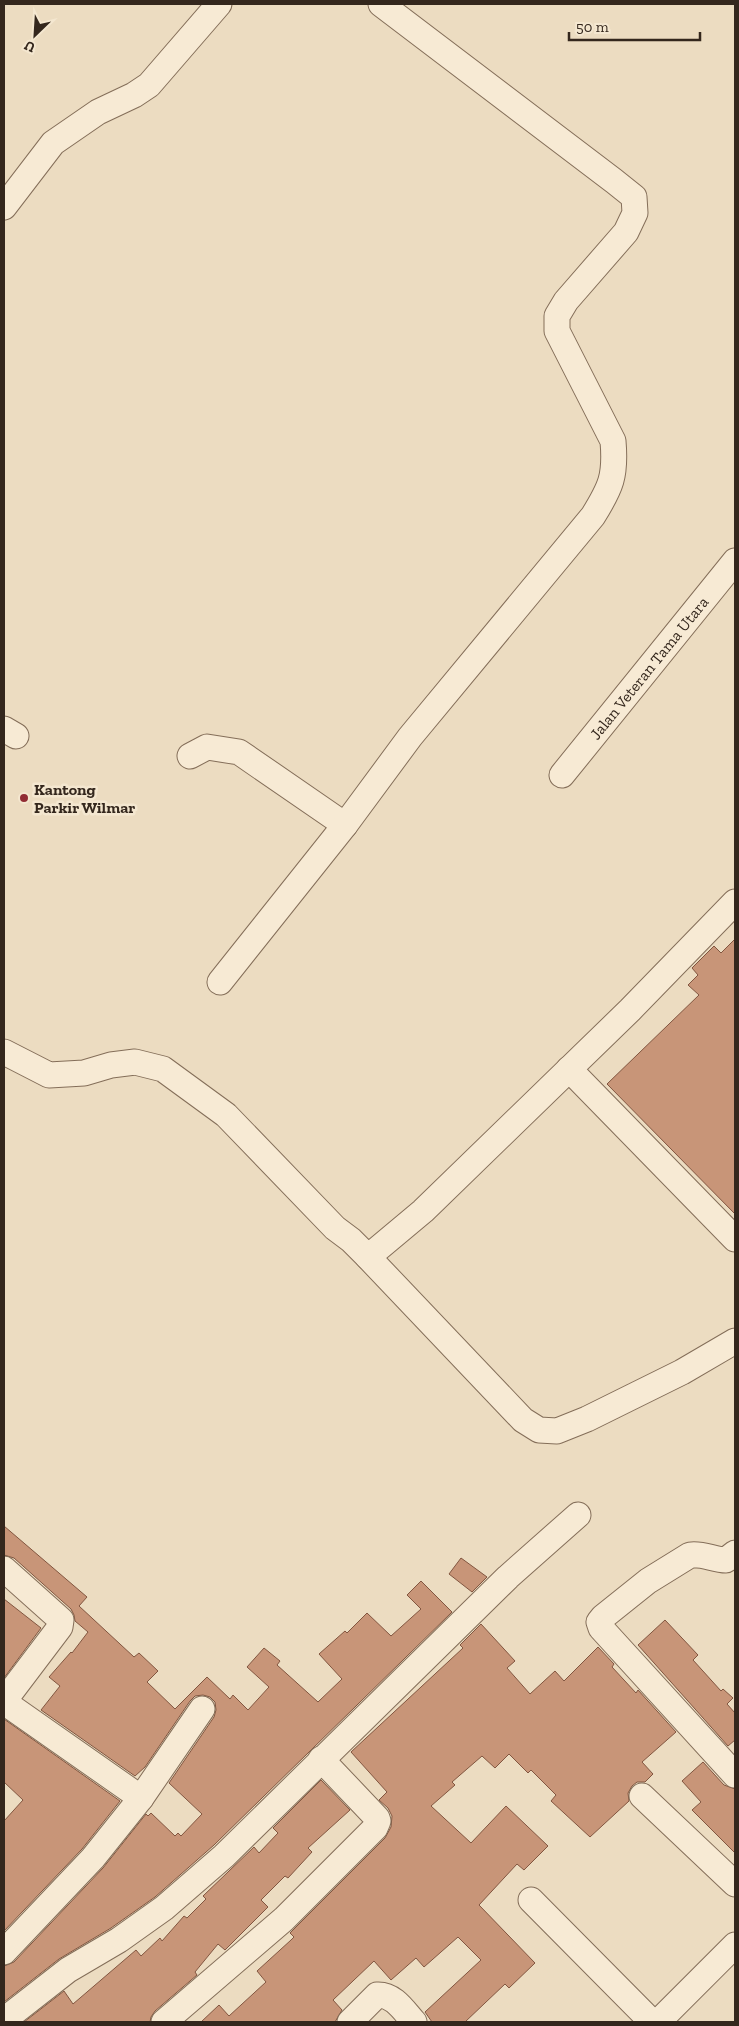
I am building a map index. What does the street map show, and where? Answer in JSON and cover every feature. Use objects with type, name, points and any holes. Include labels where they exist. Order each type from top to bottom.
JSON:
[{"type":"street","points":[[4,207],[52,144],[98,112],[134,95],[149,85],[219,4]]},
{"type":"street","points":[[220,982],[345,825],[410,737],[593,516],[609,490],[615,461],[613,441],[557,331],[556,322],[557,316],[566,301],[626,232],[635,213],[634,198],[381,4]]},
{"type":"street","name":"Jalan Veteran Tama Utara","points":[[562,775],[735,561]]},
{"type":"street","points":[[190,756],[207,747],[239,752],[345,825]]},
{"type":"street","points":[[368,1257],[423,1211],[630,1010],[735,902]]},
{"type":"street","points":[[4,1052],[49,1075],[84,1073],[110,1065],[134,1062],[163,1069],[226,1115],[335,1228],[351,1240],[368,1257],[523,1420],[539,1430],[557,1431],[587,1419],[682,1372],[735,1341]]},
{"type":"street","points":[[569,1069],[735,1239]]},
{"type":"street","points":[[4,2020],[68,1970],[118,1940],[164,1908],[224,1856],[508,1577],[578,1515]]},
{"type":"street","points":[[735,1552],[726,1560],[717,1560],[697,1554],[690,1556],[648,1581],[602,1617],[599,1622],[601,1628],[735,1775]]},
{"type":"street","points":[[4,1569],[62,1620],[60,1627],[4,1702],[141,1798]]},
{"type":"street","points":[[4,1952],[93,1858],[141,1798],[202,1709]]},
{"type":"street","points":[[164,2022],[284,1919],[376,1828],[377,1818],[321,1759]]},
{"type":"street","points":[[642,1796],[735,1884]]},
{"type":"street","points":[[531,1900],[652,2022]]},
{"type":"street","points":[[658,2022],[735,1945]]},
{"type":"street","points":[[350,2022],[378,1995],[383,1994],[392,1998],[414,2022]]},
{"type":"building","points":[[735,939],[735,1214],[607,1084],[699,995],[688,985],[698,975],[692,968],[714,946],[721,953]]},
{"type":"building","points":[[4,1526],[87,1597],[79,1606],[134,1657],[139,1653],[158,1671],[147,1682],[175,1709],[207,1677],[230,1699],[233,1695],[248,1710],[269,1687],[247,1667],[264,1648],[280,1661],[277,1665],[318,1702],[342,1679],[319,1654],[345,1631],[347,1633],[367,1613],[391,1636],[421,1609],[407,1595],[421,1581],[452,1612],[214,1845],[155,1897],[111,1928],[59,1959],[4,2002],[4,1966],[14,1962],[103,1868],[146,1814],[148,1816],[151,1813],[175,1836],[178,1833],[181,1836],[202,1814],[169,1783],[214,1717],[216,1710],[215,1702],[210,1697],[203,1695],[195,1696],[145,1767],[135,1776],[41,1710],[60,1686],[49,1677],[72,1653],[88,1632],[75,1621],[71,1609],[14,1558],[4,1555]]},
{"type":"building","points":[[461,1558],[487,1577],[472,1592],[449,1574]]},
{"type":"building","points":[[4,1599],[41,1628],[4,1678]]},
{"type":"building","points":[[665,1620],[698,1655],[693,1660],[721,1691],[723,1689],[733,1698],[727,1704],[735,1713],[735,1740],[728,1746],[638,1645]]},
{"type":"building","points":[[481,1624],[515,1661],[507,1668],[530,1694],[555,1671],[564,1681],[598,1647],[614,1664],[612,1667],[636,1693],[638,1690],[676,1732],[642,1762],[653,1774],[645,1782],[637,1782],[632,1786],[628,1793],[629,1801],[590,1837],[551,1801],[556,1795],[531,1770],[528,1773],[509,1754],[495,1768],[482,1756],[452,1782],[455,1785],[431,1806],[471,1843],[506,1806],[548,1846],[524,1870],[517,1864],[479,1905],[535,1963],[509,1988],[505,1984],[465,2022],[432,2022],[425,2012],[481,1960],[458,1937],[424,1967],[416,1958],[391,1980],[374,1961],[333,2000],[342,2010],[335,2022],[201,2022],[219,2005],[229,2016],[266,1982],[257,1971],[294,1937],[290,1933],[385,1838],[391,1827],[392,1816],[388,1808],[379,1800],[387,1792],[351,1752],[463,1648],[460,1645]]},
{"type":"building","points":[[4,1719],[120,1801],[82,1849],[4,1931],[4,1821],[23,1800],[4,1782]]},
{"type":"building","points":[[703,1762],[724,1785],[735,1789],[735,1853],[692,1810],[701,1802],[682,1781]]},
{"type":"building","points":[[321,1780],[350,1810],[308,1848],[312,1852],[288,1878],[285,1876],[261,1900],[268,1907],[225,1950],[218,1944],[195,1972],[197,1975],[155,2011],[150,2022],[24,2022],[64,1991],[73,2004],[136,1950],[141,1956],[160,1938],[162,1941],[184,1916],[187,1918],[206,1899],[203,1896],[254,1847],[259,1853],[278,1833],[273,1828]]},
{"type":"place","name":"Kantong Parkir Wilmar","points":[[24,798]]}]
